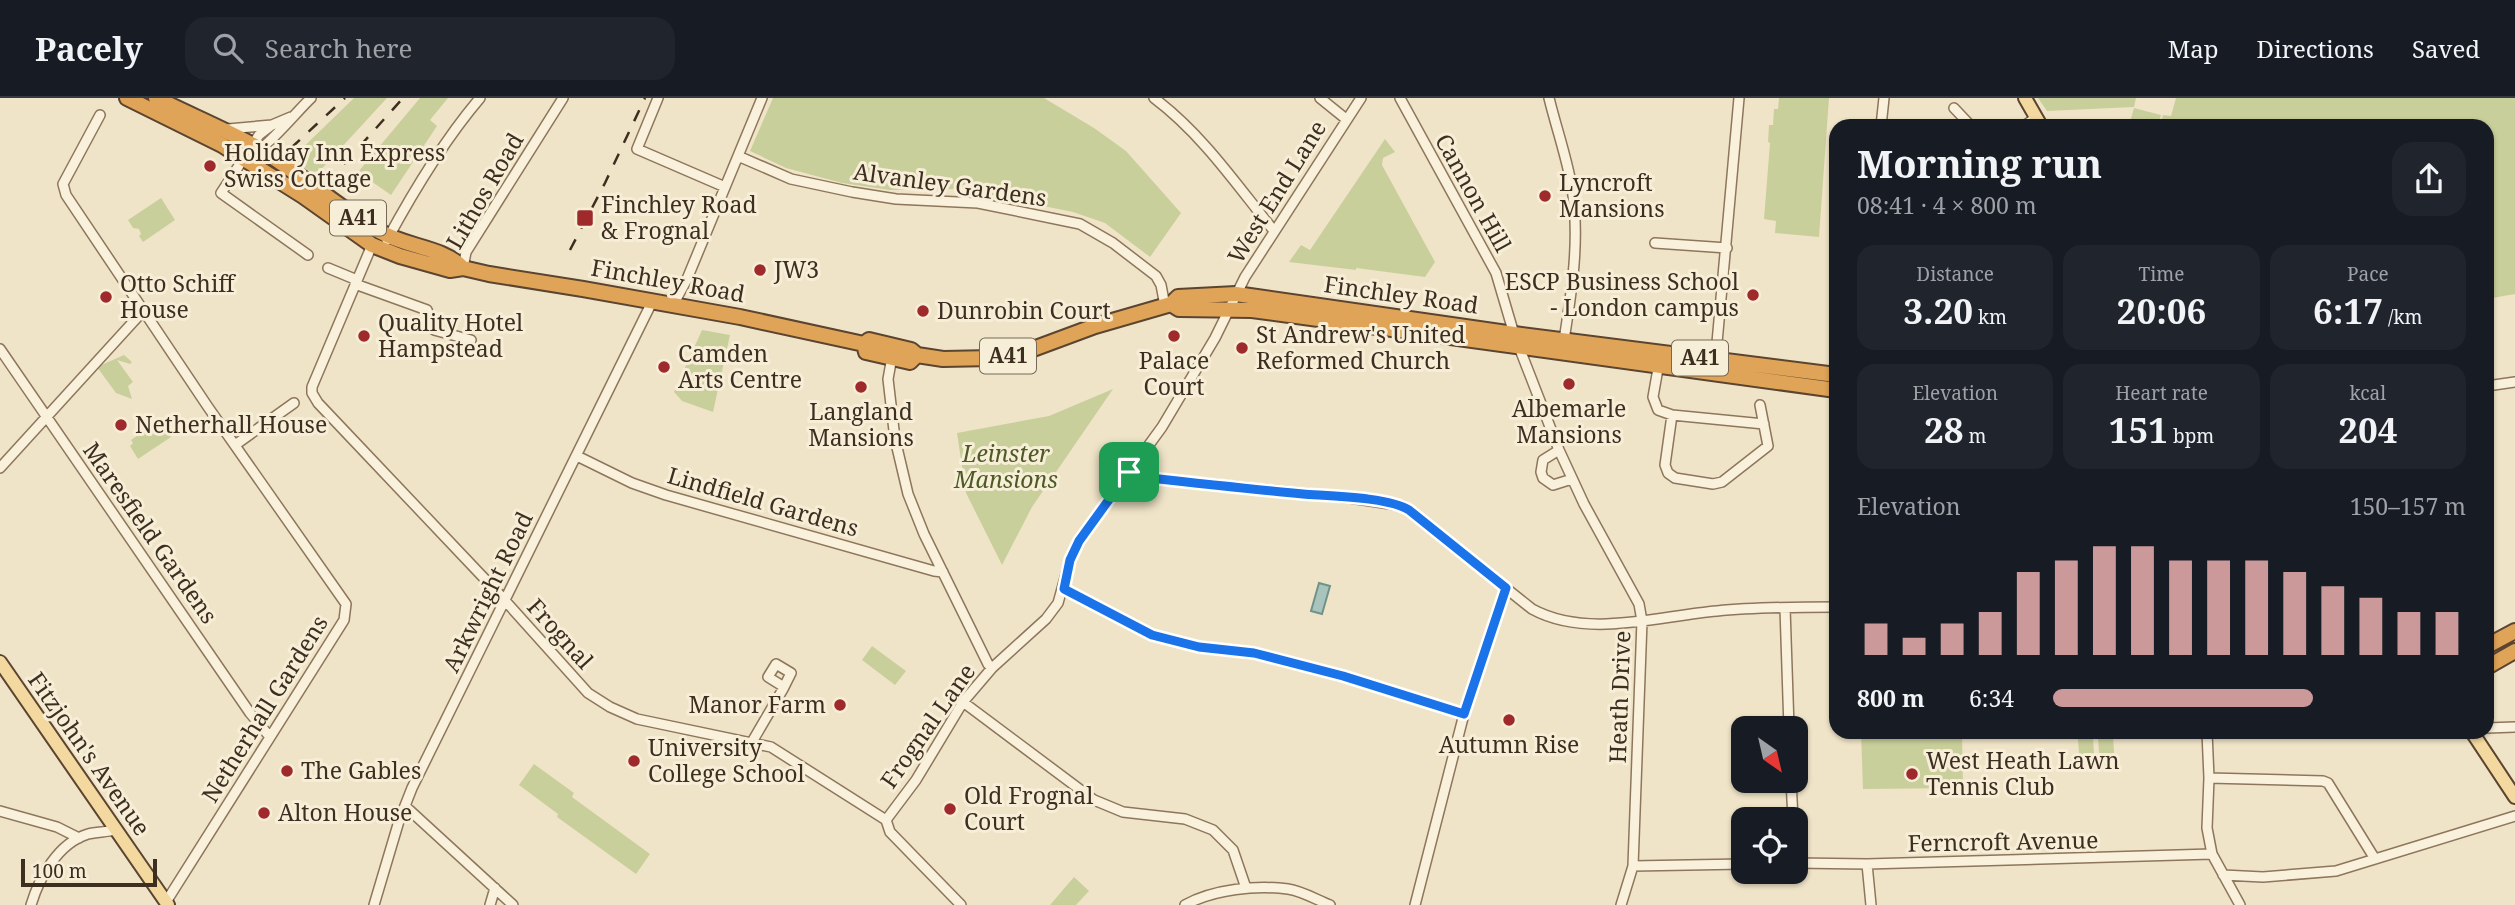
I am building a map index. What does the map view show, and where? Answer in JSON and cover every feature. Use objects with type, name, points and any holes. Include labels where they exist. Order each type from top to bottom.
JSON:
[{"type":"highway","name":"Finchley Road","points":[[127,98],[244,158],[381,244],[450,270],[463,268],[673,305],[864,344]]},
{"type":"highway","name":"Finchley Road","points":[[156,98],[257,148],[344,211],[381,244]]},
{"type":"highway","name":"Finchley Road","points":[[864,344],[869,340],[911,350],[918,355],[964,359],[1012,355],[1095,326],[1168,305],[1178,297],[1236,294],[1517,341],[1564,340],[1659,360]]},
{"type":"highway","name":"Finchley Road","points":[[1168,305],[1179,309],[1230,309],[1517,341],[1715,367],[1829,375]]},
{"type":"highway","name":"Finchley Road","points":[[864,344],[866,352],[910,362],[918,355]]},
{"type":"highway","name":"Finchley Road","points":[[1715,367],[1829,389]]},
{"type":"highway","points":[[2494,642],[2515,631]]},
{"type":"highway","points":[[2494,663],[2515,651]]},
{"type":"main road","points":[[2025,98],[2037,119]]},
{"type":"main road","name":"Fitzjohn's Avenue","points":[[0,662],[167,903]]},
{"type":"main road","points":[[2478,739],[2515,797]]},
{"type":"street","points":[[308,255],[220,193],[244,158],[311,98]]},
{"type":"street","name":"Frognal","points":[[480,98],[466,115],[356,282],[312,387],[314,398],[506,601],[588,693],[610,708],[654,724],[771,747],[886,820],[890,832],[961,905]]},
{"type":"street","name":"Lithos Road","points":[[463,268],[466,253],[563,98]]},
{"type":"street","points":[[658,98],[637,149],[724,187]]},
{"type":"street","points":[[673,305],[687,279],[762,98]]},
{"type":"street","points":[[1154,98],[1203,140],[1274,231]]},
{"type":"street","points":[[1320,98],[1346,119]]},
{"type":"street","name":"West End Lane","points":[[1230,309],[1236,294],[1274,231],[1361,98]]},
{"type":"street","name":"Cannon Hill","points":[[1400,98],[1496,273],[1517,341]]},
{"type":"street","points":[[1549,98],[1572,185],[1575,217],[1575,259],[1564,340]]},
{"type":"street","points":[[1715,367],[1739,98]]},
{"type":"street","points":[[1882,119],[1884,98]]},
{"type":"street","points":[[1954,108],[1965,119]]},
{"type":"street","name":"Netherhall Gardens","points":[[100,115],[63,184],[63,190],[181,368],[346,604],[344,620],[167,903]]},
{"type":"street","points":[[257,148],[262,131],[291,117]]},
{"type":"street","points":[[222,131],[272,125]]},
{"type":"street","name":"Alvanley Gardens","points":[[738,156],[791,179],[852,192],[896,199],[978,203],[1080,224],[1114,243],[1156,276],[1168,305]]},
{"type":"street","points":[[1655,243],[1727,248]]},
{"type":"street","points":[[328,268],[427,310],[434,330],[471,340]]},
{"type":"street","name":"Arkwright Road","points":[[374,905],[405,806],[652,302]]},
{"type":"street","name":"Frognal Lane","points":[[886,820],[916,780],[963,702],[992,668],[1046,619],[1058,603],[1070,560],[1079,541],[1162,427],[1230,309]]},
{"type":"street","points":[[0,468],[144,310]]},
{"type":"street","name":"Heath Drive","points":[[1517,341],[1572,479],[1639,604],[1642,621],[1633,866],[1621,905]]},
{"type":"street","name":"Maresfield Gardens","points":[[0,349],[250,713],[270,737]]},
{"type":"street","points":[[892,358],[888,379],[895,439],[908,494],[923,534],[992,668]]},
{"type":"street","points":[[1659,360],[1653,397],[1658,410],[1672,415],[1764,424]]},
{"type":"street","points":[[2494,385],[2515,382]]},
{"type":"street","points":[[236,445],[295,403]]},
{"type":"street","points":[[1672,415],[1665,465],[1668,473],[1675,478],[1713,484],[1736,473],[1768,446],[1760,405]]},
{"type":"street","points":[[1559,450],[1544,460],[1541,472],[1543,478],[1553,485],[1572,479]]},
{"type":"street","name":"Lindfield Gardens","points":[[577,456],[632,483],[666,495],[943,572]]},
{"type":"street","points":[[1129,472],[1141,477],[1404,506],[1532,609],[1556,621],[1642,621],[1718,611],[1829,607]]},
{"type":"street","points":[[1415,905],[1464,714],[1506,588]]},
{"type":"street","points":[[1064,589],[1152,635],[1199,647],[1254,653],[1343,676],[1464,714]]},
{"type":"street","points":[[1785,608],[1789,716]]},
{"type":"street","points":[[752,742],[784,687]]},
{"type":"street","points":[[963,702],[1094,800],[1123,812],[1185,819],[1213,830],[1233,850],[1246,888]]},
{"type":"street","points":[[2494,728],[2515,727]]},
{"type":"street","points":[[2207,739],[2207,828],[2212,854],[2241,905]]},
{"type":"street","points":[[2209,778],[2328,783],[2375,859]]},
{"type":"street","points":[[405,806],[513,905]]},
{"type":"street","points":[[0,811],[57,827],[79,838]]},
{"type":"street","points":[[2223,875],[2263,877],[2336,871],[2515,816]]},
{"type":"street","points":[[31,905],[42,874],[79,838],[115,830]]},
{"type":"street","name":"Ferncroft Avenue","points":[[1808,863],[1867,864],[2212,854]]},
{"type":"street","points":[[1633,866],[1731,864]]},
{"type":"street","points":[[1867,864],[1871,905]]},
{"type":"street","points":[[490,905],[495,888]]},
{"type":"street","points":[[1185,905],[1220,892],[1246,888],[1290,890],[1330,905]]},
{"type":"green space","points":[[354,98],[387,98],[316,175],[291,159]]},
{"type":"green space","points":[[420,98],[448,98],[430,120],[437,126],[391,195],[358,172]]},
{"type":"green space","points":[[773,98],[1044,98],[1126,151],[1181,213],[1150,257],[1105,223],[1073,212],[960,189],[890,190],[842,183],[786,168],[750,151]]},
{"type":"green space","points":[[1779,98],[1829,98],[1819,237],[1775,233],[1776,221],[1764,219],[1769,125],[1773,125],[1774,109],[1778,109]]},
{"type":"green space","points":[[2038,98],[2136,98],[2134,107],[2047,111]]},
{"type":"green space","points":[[2176,98],[2515,98],[2515,294],[2494,298],[2494,119],[2162,119],[2163,115],[2171,116]]},
{"type":"green space","points":[[2134,108],[2161,115],[2160,119],[2131,119]]},
{"type":"green space","points":[[1385,139],[1395,152],[1383,158],[1382,165],[1435,262],[1425,277],[1289,262],[1301,245],[1310,250]]},
{"type":"green space","points":[[161,198],[175,220],[143,242],[139,229],[133,228],[128,220]]},
{"type":"green space","name":"Camden Arts Centre","points":[[702,330],[730,335],[713,412],[682,401],[674,392]]},
{"type":"green space","points":[[124,355],[132,362],[130,364],[117,360],[133,382],[128,386],[132,399],[116,393],[97,367]]},
{"type":"green space","name":"Leinster Mansions","points":[[1113,389],[1032,507],[1002,565],[966,493],[957,433],[1049,416]]},
{"type":"green space","points":[[160,420],[171,437],[138,459],[130,446],[133,443],[131,440]]},
{"type":"green space","points":[[872,646],[906,671],[895,685],[862,660]]},
{"type":"green space","name":"West Heath Lawn Tennis Club","points":[[1861,739],[1962,739],[1963,788],[1863,789]]},
{"type":"green space","points":[[2078,739],[2093,739],[2095,769],[2080,770]]},
{"type":"green space","points":[[2098,739],[2113,739],[2115,768],[2100,769]]},
{"type":"green space","points":[[534,764],[574,793],[572,797],[650,854],[636,874],[557,817],[558,814],[519,785]]},
{"type":"green space","points":[[1074,877],[1089,891],[1076,905],[1050,905]]},
{"type":"water","points":[[1319,583],[1330,586],[1322,614],[1311,611]]},
{"type":"railway","points":[[291,148],[345,98]]},
{"type":"railway","points":[[344,164],[403,98]]},
{"type":"railway","points":[[570,250],[645,98]]},
{"type":"place","name":"Holiday Inn Express Swiss Cottage","points":[[210,166]]},
{"type":"place","name":"Lyncroft Mansions","points":[[1545,196]]},
{"type":"place","name":"Finchley Road & Frognal","points":[[585,218]]},
{"type":"place","name":"JW3","points":[[760,270]]},
{"type":"place","name":"ESCP Business School - London campus","points":[[1753,295]]},
{"type":"place","name":"Otto Schiff House","points":[[106,297]]},
{"type":"place","name":"Dunrobin Court","points":[[923,311]]},
{"type":"place","name":"Quality Hotel Hampstead","points":[[364,336]]},
{"type":"place","name":"Palace Court","points":[[1174,336]]},
{"type":"place","name":"St Andrew's United Reformed Church","points":[[1242,348]]},
{"type":"place","name":"Camden Arts Centre","points":[[664,367]]},
{"type":"place","name":"Albemarle Mansions","points":[[1569,384]]},
{"type":"place","name":"Langland Mansions","points":[[861,387]]},
{"type":"place","name":"Netherhall House","points":[[121,425]]},
{"type":"place","name":"Manor Farm","points":[[840,705]]},
{"type":"place","name":"Autumn Rise","points":[[1509,720]]},
{"type":"place","name":"University College School","points":[[634,761]]},
{"type":"place","name":"The Gables","points":[[287,771]]},
{"type":"place","name":"West Heath Lawn Tennis Club","points":[[1912,774]]},
{"type":"place","name":"Old Frognal Court","points":[[950,809]]},
{"type":"place","name":"Alton House","points":[[264,813]]},
{"type":"route","points":[[1129,472],[1141,477],[1404,506],[1506,588],[1464,714],[1343,676],[1254,653],[1199,647],[1152,635],[1064,589],[1070,560],[1079,541],[1129,472]]}]
